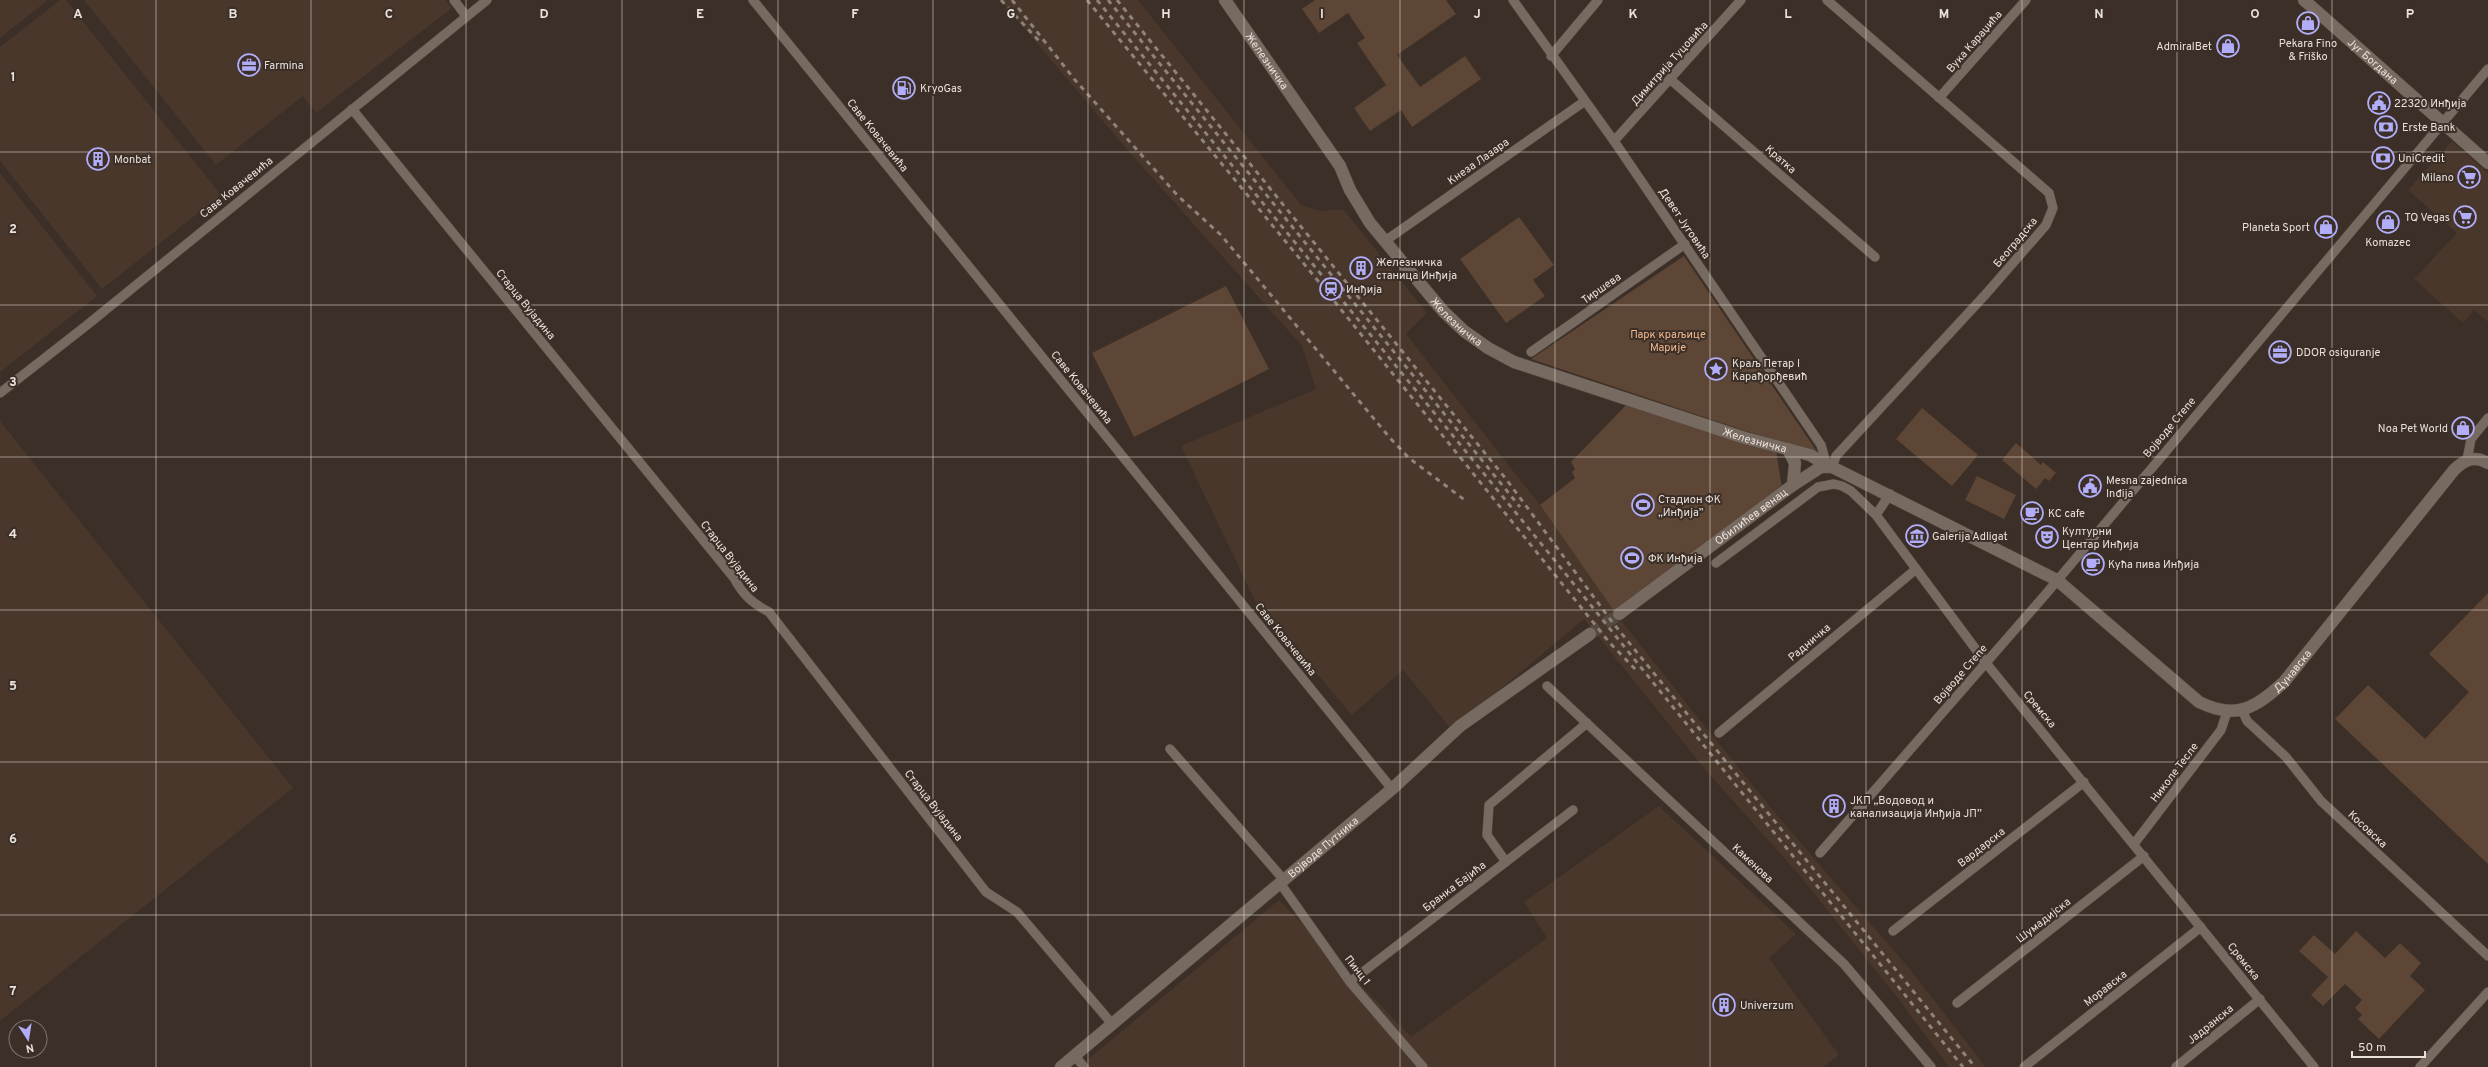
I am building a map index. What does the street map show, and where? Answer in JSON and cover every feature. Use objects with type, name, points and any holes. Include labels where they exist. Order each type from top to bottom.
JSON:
[{"type":"main road","name":"Железничка","points":[[1225,0],[1340,166],[1350,190],[1370,223],[1443,310],[1464,331],[1488,348],[1514,362],[1745,438],[1810,455],[1827,467],[1890,494],[2057,580]]},
{"type":"main road","name":"Југ Богдана","points":[[2304,0],[2488,164]]},
{"type":"main road","points":[[1788,449],[1795,463],[1793,485]]},
{"type":"main road","points":[[2467,460],[2476,458],[2488,463]]},
{"type":"main road","name":"Дунавска","points":[[2057,580],[2199,702],[2227,712],[2242,710],[2258,704],[2284,682],[2454,470],[2467,460]]},
{"type":"main road","name":"Обилићев венац","points":[[1618,614],[1793,485],[1827,467]]},
{"type":"main road","name":"Војводе Путника","points":[[1061,1067],[1113,1025],[1392,789],[1460,726],[1590,634]]},
{"type":"street","points":[[454,0],[466,16]]},
{"type":"street","name":"Саве Ковачевића","points":[[0,393],[87,325],[486,0]]},
{"type":"street","name":"Саве Ковачевића","points":[[753,0],[1392,789]]},
{"type":"street","name":"Девет Југовића","points":[[1512,0],[1551,56],[1614,141],[1821,445],[1827,467]]},
{"type":"street","points":[[1551,56],[1598,0]]},
{"type":"street","name":"Димитрија Туцовића","points":[[1614,141],[1671,80],[1741,0]]},
{"type":"street","name":"Београдска","points":[[1827,0],[2049,193],[2053,208],[2046,225],[1985,295],[1827,467]]},
{"type":"street","name":"Вука Караџића","points":[[1939,98],[2026,0]]},
{"type":"street","name":"Војводе Степе","points":[[1820,854],[2057,580],[2441,122],[2488,69]]},
{"type":"street","name":"Кратка","points":[[1671,80],[1875,257]]},
{"type":"street","name":"Кнеза Лазара","points":[[1385,241],[1585,101]]},
{"type":"street","name":"Старца Вујадина","points":[[352,109],[734,578],[742,594],[752,603],[769,612],[986,892],[1017,912],[1113,1025]]},
{"type":"street","name":"Тиршева","points":[[1531,352],[1685,244]]},
{"type":"street","points":[[2467,460],[2471,439],[2488,418]]},
{"type":"street","name":"Сремска","points":[[1716,563],[1808,494],[1827,484],[1834,484],[1851,491],[1876,516],[1986,663],[2314,1067]]},
{"type":"street","points":[[1876,516],[1890,494]]},
{"type":"street","name":"Радничка","points":[[1719,734],[1915,570]]},
{"type":"street","name":"Каменова","points":[[1547,686],[1844,964],[1931,1067]]},
{"type":"street","name":"Косовска","points":[[2242,710],[2247,721],[2286,757],[2328,808],[2488,956]]},
{"type":"street","name":"Николе Тесле","points":[[2134,844],[2221,730],[2227,712]]},
{"type":"street","points":[[1506,862],[1487,835],[1489,805],[1587,723]]},
{"type":"street","name":"Пинц 1","points":[[1170,749],[1282,882],[1350,982],[1423,1067]]},
{"type":"street","name":"Вардарска","points":[[1892,931],[2084,782]]},
{"type":"street","name":"Бранка Бајића","points":[[1350,982],[1573,810]]},
{"type":"street","name":"Шумадијска","points":[[1957,1003],[2144,856]]},
{"type":"street","name":"Моравска","points":[[2024,1067],[2201,927]]},
{"type":"street","points":[[2420,1067],[2488,992]]},
{"type":"street","name":"Јадранска","points":[[2176,1067],[2260,999]]},
{"type":"street","points":[[1075,1056],[1084,1067]]},
{"type":"shaded area","points":[[0,0],[48,0],[0,38]]},
{"type":"shaded area","points":[[60,0],[66,0],[221,195],[102,289],[0,161],[0,47]]},
{"type":"shaded area","points":[[84,0],[445,0],[452,8],[316,113],[303,96],[216,165]]},
{"type":"shaded area","points":[[1000,0],[1138,0],[1301,205],[1321,211],[1343,209],[1427,313],[1406,334],[1540,505],[1614,611],[1690,708],[1787,827],[1909,968],[1986,1067],[1949,1067],[1897,997],[1800,876],[1708,773],[1584,619],[1452,730],[1403,670],[1352,715],[1255,601],[1181,446],[1316,389],[1302,346],[1124,146]]},
{"type":"shaded area","name":"TQ Vegas","points":[[2452,141],[2488,173],[2488,322],[2474,310],[2463,323],[2414,279],[2457,233],[2408,190]]},
{"type":"shaded area","points":[[0,173],[97,296],[0,372]]},
{"type":"shaded area","points":[[0,421],[293,788],[0,1021]]},
{"type":"shaded area","points":[[1659,806],[1796,934],[1769,958],[1839,1055],[1823,1067],[1079,1067],[1279,900],[1411,1037],[1547,938],[1524,902]]},
{"type":"green space","points":[[1315,0],[1446,0],[1456,14],[1397,55],[1420,87],[1465,56],[1481,79],[1412,127],[1401,110],[1370,131],[1354,108],[1386,85],[1357,43],[1365,38],[1348,13],[1319,33],[1302,9]]},
{"type":"green space","points":[[1519,217],[1554,265],[1533,280],[1545,296],[1506,323],[1460,259]]},
{"type":"green space","name":"Парк краљице Марије","points":[[1684,256],[1820,456],[1531,359]]},
{"type":"green space","points":[[1226,286],[1269,369],[1134,437],[1092,353]]},
{"type":"green space","name":"ФК Инђија","points":[[1630,401],[1776,450],[1782,488],[1614,611],[1540,505],[1575,478],[1572,472],[1575,469],[1571,462]]},
{"type":"green space","points":[[1922,408],[1978,455],[1952,486],[1896,439]]},
{"type":"green space","points":[[2016,443],[2041,465],[2043,462],[2056,473],[2049,481],[2045,478],[2036,489],[2002,460]]},
{"type":"green space","points":[[1977,476],[2016,495],[2004,519],[1965,500]]},
{"type":"green space","points":[[2488,593],[2488,864],[2335,719],[2368,685],[2425,739],[2469,692],[2429,654]]},
{"type":"green space","points":[[2356,931],[2385,958],[2400,943],[2421,963],[2410,976],[2425,990],[2379,1039],[2358,1019],[2362,1015],[2355,1008],[2362,1000],[2345,984],[2323,1006],[2311,995],[2328,977],[2299,951],[2314,935],[2335,954]]},
{"type":"tunnel","points":[[1590,634],[1619,614]]},
{"type":"railway","points":[[1001,0],[1040,42]]},
{"type":"railway","points":[[1012,0],[1075,80],[1178,196],[1221,235],[1390,438],[1409,458],[1466,501]]},
{"type":"railway","points":[[1087,0],[1314,276],[1609,642],[1636,670]]},
{"type":"railway","points":[[1097,0],[1552,557],[1963,1067]]},
{"type":"railway","points":[[1108,0],[1520,507]]},
{"type":"railway","points":[[1117,0],[1506,479],[1613,623],[1975,1067]]},
{"type":"place","name":"Pekara Fino & Friško","points":[[2308,23]]},
{"type":"place","name":"AdmiralBet","points":[[2228,46]]},
{"type":"place","name":"Farmina","points":[[249,65]]},
{"type":"place","name":"KryoGas","points":[[904,88]]},
{"type":"place","name":"22320 Инђија","points":[[2379,103]]},
{"type":"place","name":"Erste Bank","points":[[2386,127]]},
{"type":"place","name":"UniCredit","points":[[2383,158]]},
{"type":"place","name":"Monbat","points":[[98,159]]},
{"type":"place","name":"Milano","points":[[2469,177]]},
{"type":"place","name":"TQ Vegas","points":[[2465,217]]},
{"type":"place","name":"Komazec","points":[[2388,222]]},
{"type":"place","name":"Planeta Sport","points":[[2326,227]]},
{"type":"place","name":"Железничка станица Инђија","points":[[1361,268]]},
{"type":"place","name":"Инђија","points":[[1331,289]]},
{"type":"place","name":"DDOR osiguranje","points":[[2280,352]]},
{"type":"place","name":"Краљ Петар I Карађорђевић","points":[[1716,369]]},
{"type":"place","name":"Noa Pet World","points":[[2463,428]]},
{"type":"place","name":"Mesna zajednica Inđija","points":[[2090,486]]},
{"type":"place","name":"Стадион ФК „Инђија”","points":[[1643,505]]},
{"type":"place","name":"KC cafe","points":[[2032,513]]},
{"type":"place","name":"Galerija Adligat","points":[[1917,536]]},
{"type":"place","name":"Културни Центар Инђија","points":[[2047,537]]},
{"type":"place","name":"ФК Инђија","points":[[1632,558]]},
{"type":"place","name":"Кућа пива Инђија","points":[[2093,564]]},
{"type":"place","name":"ЈКП „Водовод и канализација Инђија ЈП”","points":[[1834,806]]},
{"type":"place","name":"Univerzum","points":[[1724,1005]]}]
